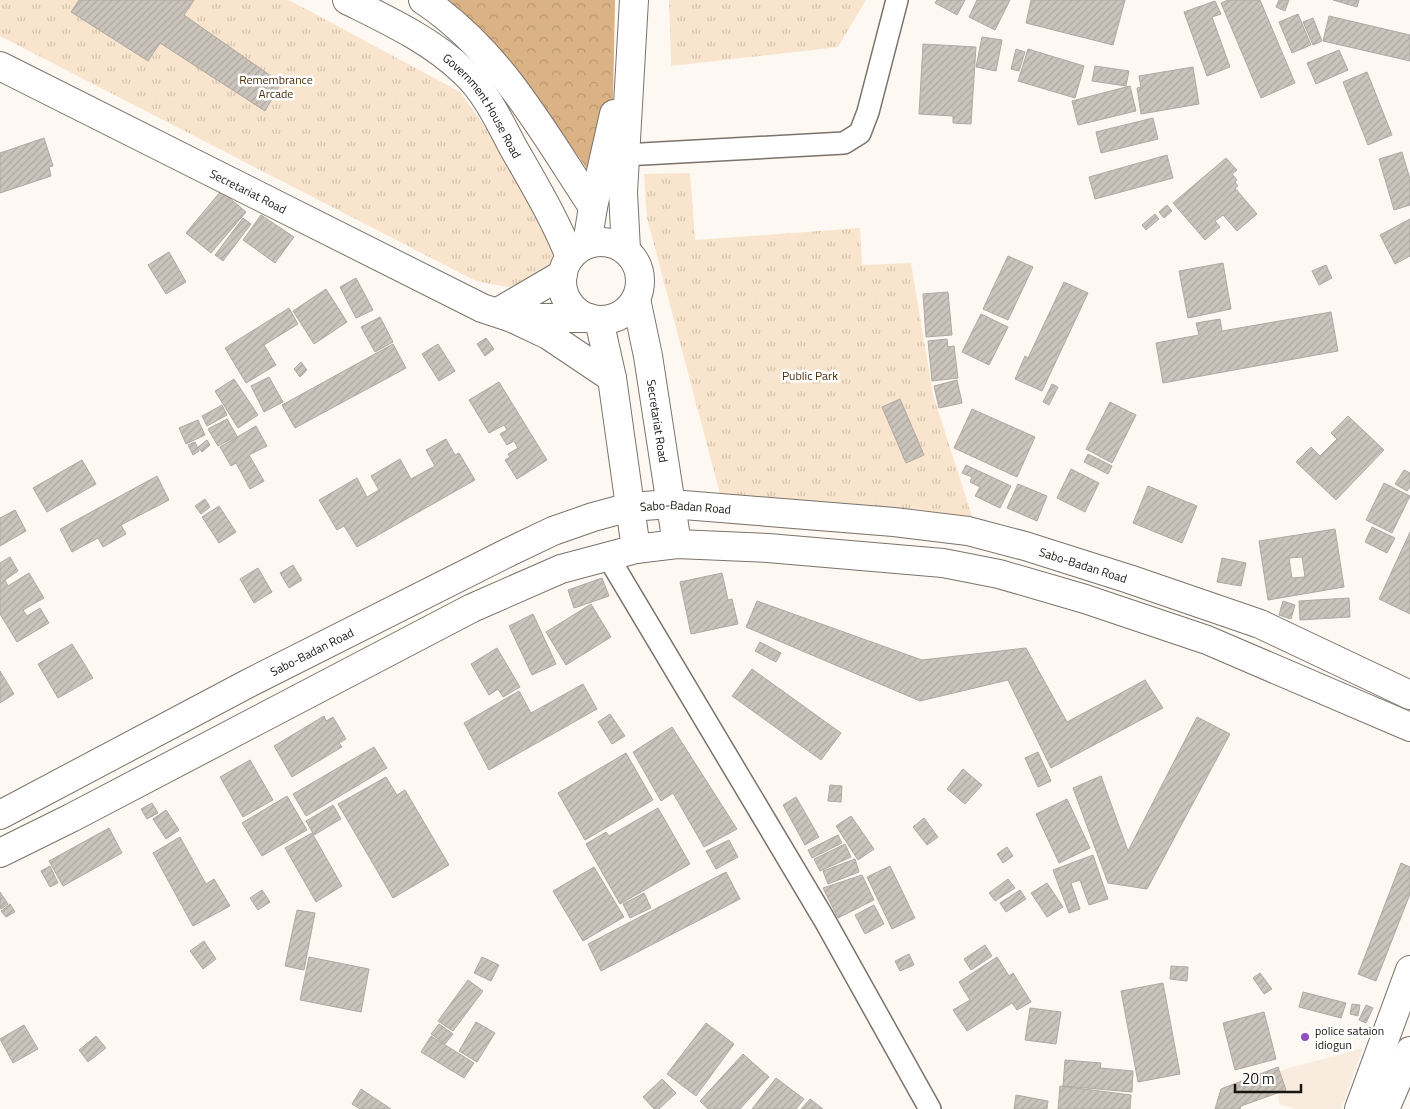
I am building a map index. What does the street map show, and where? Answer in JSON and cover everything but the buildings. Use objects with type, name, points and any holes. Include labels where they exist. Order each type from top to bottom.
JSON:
[{"type":"main road","name":"Government House Road","points":[[347,0],[408,32],[465,72],[491,107],[559,229],[573,258]]},
{"type":"main road","points":[[423,0],[442,12],[478,44],[509,81],[593,207]]},
{"type":"main road","points":[[612,378],[548,335],[505,315],[573,258],[600,242],[614,244],[626,250],[638,267],[640,288],[636,299],[621,315],[594,319],[578,313],[568,300],[562,285],[573,258],[593,207],[614,110],[619,0]]},
{"type":"main road","points":[[626,250],[623,192],[624,155],[634,0]]},
{"type":"main road","name":"Secretariat Road","points":[[0,66],[363,250],[482,308],[505,315],[594,319]]},
{"type":"main road","name":"Secretariat Road","points":[[636,299],[648,356],[677,544]]},
{"type":"main road","points":[[594,319],[612,378],[636,549]]},
{"type":"main road","name":"Sabo-Badan Road","points":[[0,814],[250,683],[553,531],[593,517],[630,508],[672,504],[894,522],[968,531],[1025,546],[1260,624],[1410,695]]},
{"type":"main road","points":[[0,852],[71,818],[266,714],[472,608],[561,569],[607,555],[677,544],[768,548],[943,563],[999,574],[1085,599],[1207,640],[1398,725]]},
{"type":"main road","points":[[250,683],[266,714]]},
{"type":"main road","points":[[1385,684],[1398,725]]},
{"type":"main road","points":[[1359,1109],[1410,970]]},
{"type":"main road","points":[[1385,1109],[1410,1051]]},
{"type":"street","points":[[624,155],[844,144],[860,133],[868,112],[897,0]]},
{"type":"street","points":[[607,555],[824,919],[930,1109]]},
{"type":"shaded area","points":[[1363,1048],[1341,1109],[1296,1109],[1279,1104],[1275,1072]]},
{"type":"green space","name":"Remembrance Arcade","points":[[0,0],[289,0],[460,92],[547,213],[555,268],[518,289],[476,281],[0,36]]},
{"type":"green space","points":[[449,0],[615,0],[613,103],[589,172],[550,116],[488,38]]},
{"type":"green space","points":[[669,0],[866,0],[838,47],[671,66]]},
{"type":"green space","name":"Public Park","points":[[690,173],[695,240],[860,228],[862,265],[911,263],[933,395],[981,544],[728,524],[647,218],[644,174]]},
{"type":"place","name":"police sataion idiogun","points":[[1305,1037]]}]
